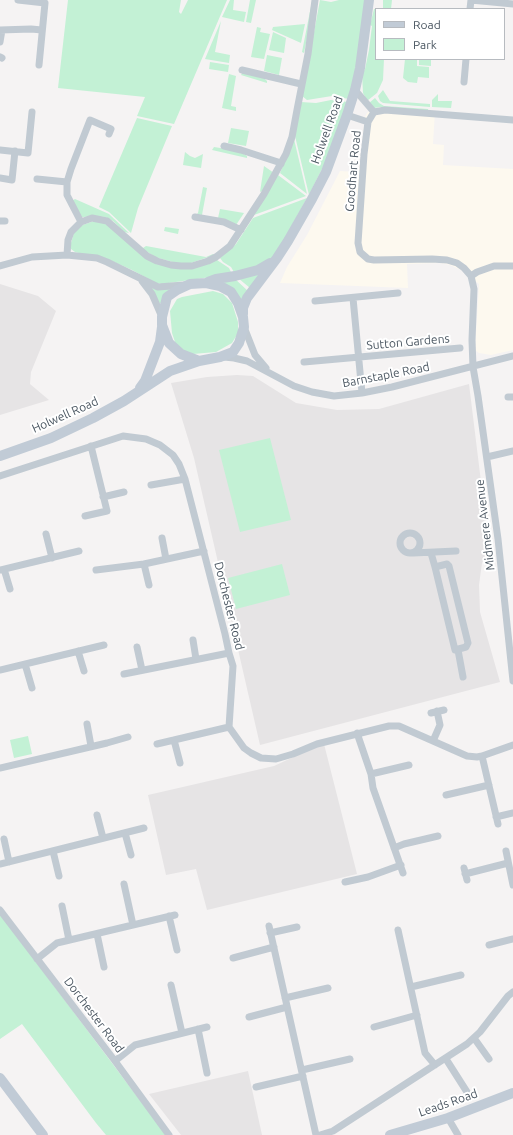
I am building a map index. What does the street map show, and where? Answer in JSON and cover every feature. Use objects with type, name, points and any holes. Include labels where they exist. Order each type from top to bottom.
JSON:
[{"type":"street","points":[[18,0],[45,3],[39,65]]},
{"type":"street","points":[[68,255],[68,240],[71,232],[80,222],[92,218],[107,221],[147,256],[157,261],[181,266],[192,266],[216,257],[230,246],[281,164],[292,137],[308,54],[315,0]]},
{"type":"street","name":"Holwell Road","points":[[244,322],[244,308],[247,298],[277,258],[312,200],[326,172],[355,90],[360,68],[370,0]]},
{"type":"street","points":[[471,0],[513,4]]},
{"type":"street","points":[[0,42],[1,30],[42,30]]},
{"type":"street","points":[[464,82],[466,60]]},
{"type":"street","points":[[242,70],[302,84]]},
{"type":"street","points":[[355,90],[374,112],[385,110],[513,120]]},
{"type":"street","points":[[0,150],[28,153],[32,112]]},
{"type":"street","name":"Goodhart Road","points":[[374,112],[368,122],[364,154],[358,243],[360,252],[368,259],[374,260],[447,260],[461,265],[471,276]]},
{"type":"street","points":[[347,115],[368,122]]},
{"type":"street","points":[[80,222],[67,195],[67,182],[90,120],[111,128],[109,134]]},
{"type":"street","points":[[224,146],[241,150],[281,164]]},
{"type":"street","points":[[0,178],[12,180],[15,151]]},
{"type":"street","points":[[37,179],[67,182]]},
{"type":"street","points":[[195,217],[224,222],[241,230]]},
{"type":"street","points":[[0,266],[32,257],[68,255],[97,258],[119,267],[158,287],[206,283],[220,286],[231,292],[238,303],[244,322],[239,343],[233,352],[220,357],[199,361],[181,354],[169,343],[152,294],[140,278]]},
{"type":"street","name":"Holwell Road","points":[[206,283],[216,279],[258,270],[277,258]]},
{"type":"street","points":[[473,367],[472,340],[474,289],[471,276],[477,272],[494,266],[513,266]]},
{"type":"street","points":[[162,321],[167,297],[190,284]]},
{"type":"street","points":[[315,301],[398,294]]},
{"type":"street","name":"Sutton Gardens","points":[[353,298],[362,393]]},
{"type":"street","name":"Holwell Road","points":[[138,392],[145,381],[160,342],[162,321]]},
{"type":"street","name":"Barnstaple Road","points":[[244,322],[255,355],[267,370]]},
{"type":"street","name":"Sutton Gardens","points":[[304,362],[460,348]]},
{"type":"street","name":"Barnstaple Road","points":[[220,357],[247,360],[294,386],[312,392],[334,396],[362,393],[513,356]]},
{"type":"street","name":"Holwell Road","points":[[0,456],[51,438],[93,418],[124,401],[170,371],[199,361]]},
{"type":"street","name":"Midmere Avenue","points":[[473,367],[498,539],[513,681]]},
{"type":"street","name":"Dorchester Road","points":[[0,476],[123,436],[146,439],[160,445],[173,455],[186,479],[228,653],[233,666],[229,726]]},
{"type":"street","points":[[85,516],[107,512],[91,446]]},
{"type":"street","points":[[487,457],[513,451]]},
{"type":"street","points":[[151,485],[186,479]]},
{"type":"street","points":[[103,497],[124,492]]},
{"type":"street","points":[[46,534],[52,558]]},
{"type":"street","points":[[162,538],[166,559]]},
{"type":"street","points":[[413,553],[456,551]]},
{"type":"street","points":[[10,589],[2,569],[79,552]]},
{"type":"street","points":[[96,570],[144,564],[204,552]]},
{"type":"street","points":[[431,553],[455,650],[458,650],[463,677]]},
{"type":"street","points":[[144,564],[149,585]]},
{"type":"street","points":[[435,567],[446,564],[449,566],[468,643],[466,647],[458,650]]},
{"type":"street","points":[[193,640],[196,659]]},
{"type":"street","points":[[0,670],[104,645]]},
{"type":"street","points":[[137,647],[142,670]]},
{"type":"street","points":[[78,651],[84,671]]},
{"type":"street","points":[[124,674],[228,653]]},
{"type":"street","points":[[25,664],[32,688]]},
{"type":"street","points":[[433,741],[440,725],[437,711]]},
{"type":"street","points":[[87,724],[91,746]]},
{"type":"street","points":[[157,744],[229,726],[244,748],[251,753],[267,759],[276,759],[317,744],[357,733],[388,726],[399,726],[467,756],[482,756],[513,745]]},
{"type":"street","points":[[357,733],[403,873]]},
{"type":"street","points":[[0,768],[128,737]]},
{"type":"street","points":[[174,740],[180,763]]},
{"type":"street","points":[[482,756],[497,820],[513,813]]},
{"type":"street","points":[[371,774],[409,765]]},
{"type":"street","points":[[446,796],[489,785]]},
{"type":"street","points":[[96,815],[103,838]]},
{"type":"street","points":[[0,864],[144,828]]},
{"type":"street","points":[[125,833],[130,855]]},
{"type":"street","points":[[394,848],[404,844],[438,836]]},
{"type":"street","points":[[4,839],[9,862]]},
{"type":"street","points":[[53,851],[59,876]]},
{"type":"street","points":[[506,851],[513,884]]},
{"type":"street","points":[[465,874],[508,863]]},
{"type":"street","points":[[345,882],[368,877],[401,865]]},
{"type":"street","points":[[124,884],[133,925]]},
{"type":"street","points":[[62,906],[69,940]]},
{"type":"street","name":"Dorchester Road","points":[[0,910],[115,1061],[169,1135]]},
{"type":"street","points":[[37,959],[57,943],[172,915],[177,950]]},
{"type":"street","points":[[297,927],[270,930],[316,1135]]},
{"type":"street","points":[[398,930],[426,1052],[435,1066]]},
{"type":"street","points":[[97,934],[104,967]]},
{"type":"street","points":[[489,945],[513,939]]},
{"type":"street","points":[[233,958],[274,947]]},
{"type":"street","points":[[411,987],[461,975]]},
{"type":"street","points":[[171,985],[182,1034]]},
{"type":"street","points":[[285,998],[328,988]]},
{"type":"street","points":[[320,1135],[333,1131],[467,1044],[474,1038],[508,996],[513,992]]},
{"type":"street","points":[[249,1017],[287,1007]]},
{"type":"street","points":[[374,1027],[417,1015]]},
{"type":"street","points":[[115,1061],[135,1045],[207,1027]]},
{"type":"street","points":[[198,1030],[207,1073]]},
{"type":"street","points":[[474,1038],[489,1058]]},
{"type":"street","points":[[256,1088],[350,1059]]},
{"type":"street","points":[[446,1059],[467,1092]]},
{"type":"street","points":[[0,1078],[43,1135]]},
{"type":"street","name":"Leads Road","points":[[390,1135],[448,1118],[513,1093]]},
{"type":"street","points":[[448,1118],[458,1135]]},
{"type":"shaded area","points":[[381,107],[435,111],[433,144],[444,145],[443,165],[513,169],[513,350],[491,355],[479,353],[475,350],[479,284],[463,271],[450,265],[440,263],[407,264],[408,288],[280,283],[287,267],[307,235],[340,171],[357,172],[359,170],[365,117],[367,113],[374,108]]},
{"type":"shaded area","points":[[0,284],[38,296],[56,311],[31,372],[30,384],[49,400],[0,415]]},
{"type":"shaded area","points":[[237,375],[253,376],[296,403],[337,410],[379,409],[469,384],[489,547],[482,563],[479,585],[480,612],[500,682],[260,745],[194,458],[171,383],[207,377]]},
{"type":"shaded area","points":[[324,744],[357,874],[207,910],[196,869],[166,875],[148,795],[274,766]]},
{"type":"shaded area","points":[[248,1071],[262,1135],[181,1135],[149,1094]]},
{"type":"green space","points":[[68,0],[181,0],[179,12],[181,14],[188,0],[227,0],[174,124],[137,116],[145,97],[58,88]]},
{"type":"green space","points":[[230,0],[234,0],[233,10],[246,12],[244,22],[222,17]]},
{"type":"green space","points":[[250,0],[256,0],[251,23],[246,22]]},
{"type":"green space","points":[[320,0],[331,2],[339,0],[366,0],[361,47],[349,99],[332,96],[307,100],[302,96]]},
{"type":"green space","points":[[383,0],[392,0],[391,8],[383,8]]},
{"type":"green space","points":[[312,1],[313,8],[304,53],[302,52]]},
{"type":"green space","points":[[375,9],[375,60],[384,60],[383,80],[377,93],[367,101],[363,93],[362,74],[365,69],[369,50],[372,26],[370,25]]},
{"type":"green space","points":[[221,21],[215,52],[230,55],[229,63],[205,59]]},
{"type":"green space","points":[[305,24],[301,43],[272,30],[273,27]]},
{"type":"green space","points":[[257,27],[261,28],[260,32],[270,34],[264,59],[251,57]]},
{"type":"green space","points":[[273,32],[286,38],[284,53],[269,50]]},
{"type":"green space","points":[[267,55],[282,58],[279,75],[264,71]]},
{"type":"green space","points":[[405,60],[417,60],[417,66],[429,67],[429,78],[418,77],[417,83],[408,82],[403,78]]},
{"type":"green space","points":[[419,60],[431,60],[431,66],[419,65]]},
{"type":"green space","points":[[210,62],[229,65],[228,72],[209,69]]},
{"type":"green space","points":[[243,72],[264,78],[267,83],[241,75]]},
{"type":"green space","points":[[229,74],[236,76],[231,106],[236,107],[236,111],[222,108]]},
{"type":"green space","points":[[383,90],[390,101],[430,104],[430,107],[383,103],[380,101],[378,96]]},
{"type":"green space","points":[[438,94],[438,101],[452,101],[451,108],[432,107],[432,100]]},
{"type":"green space","points":[[375,98],[384,106],[428,109],[428,111],[381,107],[374,108],[369,103]]},
{"type":"green space","points":[[331,100],[348,102],[334,145],[309,195],[295,136],[301,102],[316,103]]},
{"type":"green space","points":[[137,118],[172,126],[138,208],[131,233],[109,212],[99,207]]},
{"type":"green space","points":[[231,128],[249,131],[246,146],[228,143]]},
{"type":"green space","points":[[294,139],[307,194],[280,173]]},
{"type":"green space","points":[[214,147],[239,151],[247,156],[247,158],[212,150]]},
{"type":"green space","points":[[185,152],[195,158],[203,154],[201,168],[183,165]]},
{"type":"green space","points":[[264,166],[274,173],[264,190],[260,192]]},
{"type":"green space","points":[[278,175],[306,196],[254,215]]},
{"type":"green space","points":[[203,187],[207,188],[202,215],[197,214]]},
{"type":"green space","points":[[307,198],[276,254],[266,264],[235,274],[231,267],[220,258],[236,244],[253,218]]},
{"type":"green space","points":[[75,199],[109,214],[129,233],[124,232],[113,221],[105,217],[82,217],[72,201]]},
{"type":"green space","points":[[220,209],[244,213],[236,225],[218,218]]},
{"type":"green space","points":[[94,221],[105,222],[167,267],[217,260],[229,268],[232,274],[162,284],[156,283],[114,262],[75,252],[70,246],[74,233],[80,226]]},
{"type":"green space","points":[[165,227],[179,229],[178,234],[164,231]]},
{"type":"green space","points":[[146,246],[206,257],[213,254],[214,255],[191,263],[176,263],[155,257],[143,249]]},
{"type":"green space","points":[[265,269],[250,288],[238,278]]},
{"type":"green space","points":[[234,278],[248,291],[242,300],[220,281]]},
{"type":"green space","points":[[151,286],[170,288],[161,303],[158,303]]},
{"type":"green space","points":[[213,291],[223,294],[232,303],[238,322],[238,333],[232,343],[216,352],[193,354],[184,352],[176,345],[172,333],[170,311],[177,299]]},
{"type":"green space","points":[[270,438],[291,520],[240,532],[219,450]]},
{"type":"green space","points":[[282,564],[290,595],[236,609],[228,578]]},
{"type":"green space","points":[[28,736],[32,754],[14,758],[10,740]]},
{"type":"green space","points":[[0,914],[166,1135],[106,1135],[22,1024],[0,1039]]}]
